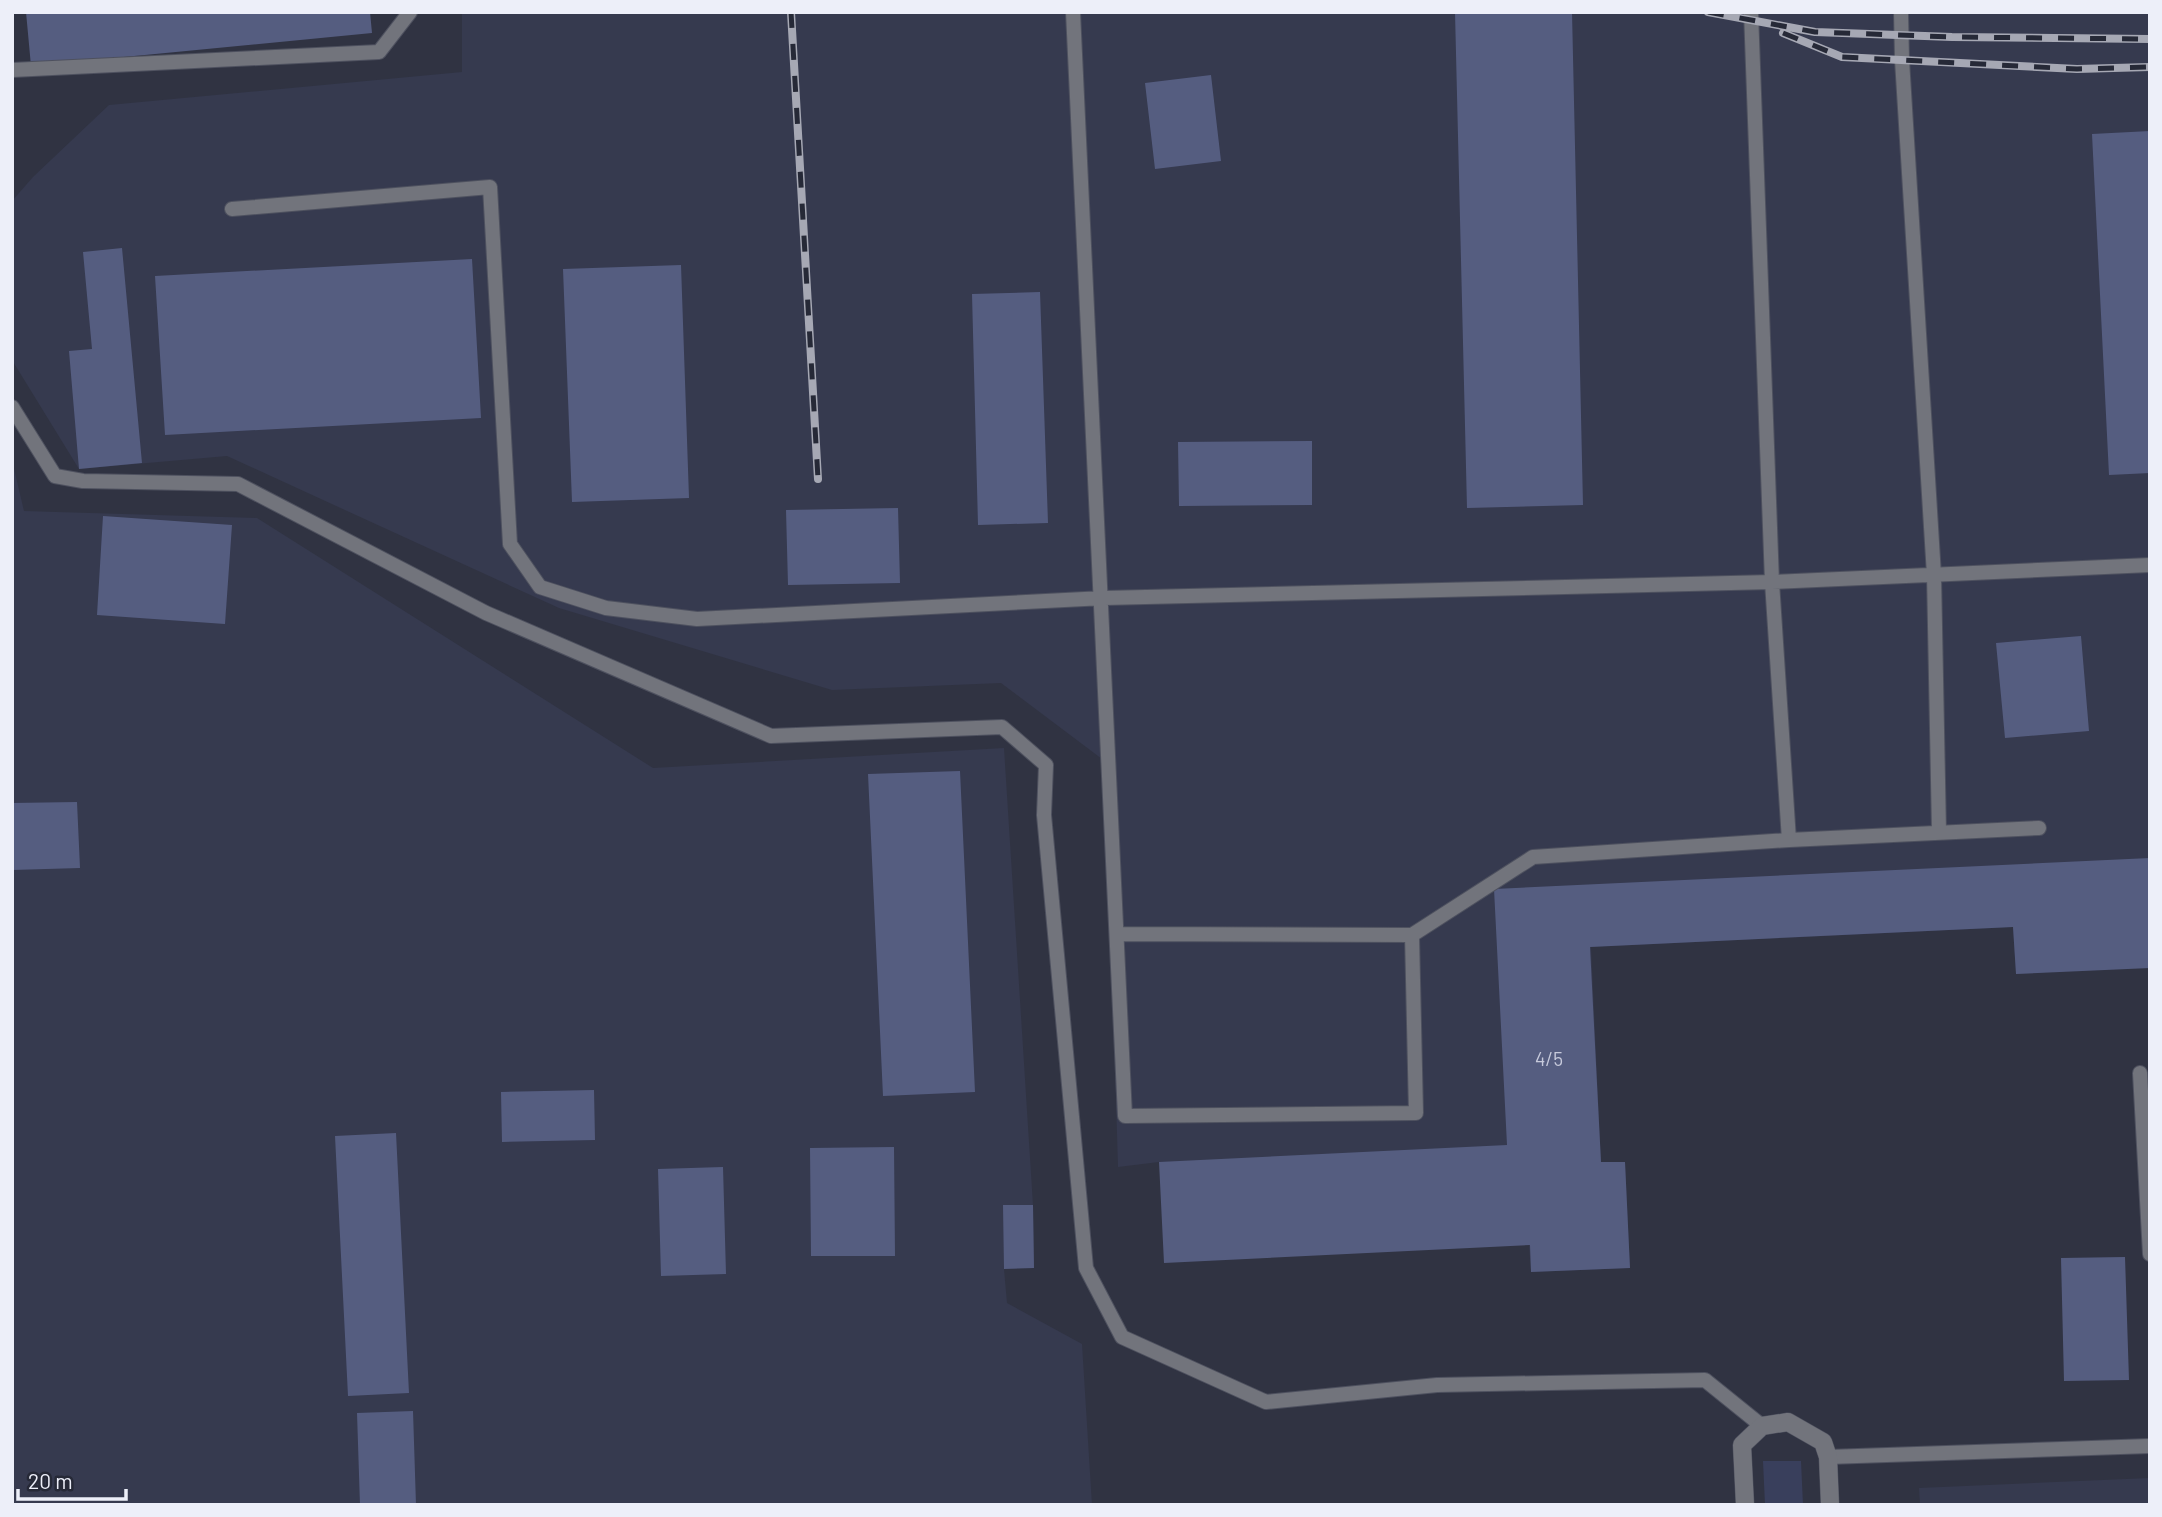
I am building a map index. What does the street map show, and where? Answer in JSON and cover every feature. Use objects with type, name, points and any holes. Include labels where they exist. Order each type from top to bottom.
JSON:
[{"type":"street","points":[[1745,1505],[1742,1444],[1762,1426],[1788,1422],[1823,1442],[1828,1457],[1830,1505]]},
{"type":"lane","points":[[12,70],[379,52],[410,12]]},
{"type":"lane","points":[[1073,12],[1104,598],[1125,1116],[1416,1113],[1412,935]]},
{"type":"lane","points":[[1751,12],[1772,582],[1789,840]]},
{"type":"lane","points":[[1901,12],[1934,575],[1939,832]]},
{"type":"lane","points":[[232,209],[490,187],[510,544],[540,587],[606,608],[697,619],[1104,598],[1772,582],[2150,565]]},
{"type":"lane","points":[[12,407],[55,475],[83,481],[238,484],[486,613],[771,736],[1002,727],[1046,765],[1044,815],[1086,1268],[1122,1337],[1266,1402],[1437,1385],[1705,1380],[1762,1426]]},
{"type":"lane","points":[[1118,934],[1412,935],[1533,857],[1789,840],[2039,828]]},
{"type":"lane","points":[[2140,1073],[2150,1254]]},
{"type":"lane","points":[[1828,1457],[2150,1446]]},
{"type":"shaded area","points":[[462,12],[2150,12],[2150,965],[2016,974],[2013,927],[1591,947],[1601,1162],[1625,1162],[1630,1268],[1531,1272],[1529,1245],[1159,1162],[1118,1167],[1106,762],[1001,683],[832,690],[559,608],[227,456],[79,469],[12,360],[12,201],[33,177],[109,105],[462,72]]},
{"type":"shaded area","points":[[12,460],[24,511],[257,518],[653,768],[1004,748],[1033,1205],[1034,1268],[1004,1269],[1007,1303],[1082,1344],[1092,1505],[12,1505]]},
{"type":"shaded area","points":[[1763,1461],[1801,1461],[1803,1505],[1765,1505]]},
{"type":"shaded area","points":[[2150,1478],[2150,1505],[1920,1505],[1919,1488]]},
{"type":"building","points":[[26,12],[370,12],[372,33],[31,66]]},
{"type":"building","points":[[1455,12],[1572,12],[1583,505],[1467,508]]},
{"type":"building","points":[[1211,75],[1221,161],[1155,169],[1145,83]]},
{"type":"building","points":[[2150,131],[2150,473],[2109,475],[2092,134]]},
{"type":"building","points":[[122,248],[142,463],[79,469],[69,351],[92,349],[83,252]]},
{"type":"building","points":[[472,259],[481,418],[165,435],[155,276]]},
{"type":"building","points":[[681,265],[689,498],[572,502],[563,269]]},
{"type":"building","points":[[1040,292],[1048,523],[978,525],[972,294]]},
{"type":"building","points":[[1312,441],[1312,505],[1179,506],[1178,442]]},
{"type":"building","points":[[898,508],[900,583],[788,585],[786,510]]},
{"type":"building","points":[[103,516],[232,525],[225,624],[97,615]]},
{"type":"building","points":[[2081,636],[2089,731],[2005,738],[1996,643]]},
{"type":"building","points":[[960,771],[975,1092],[883,1096],[868,774]]},
{"type":"building","points":[[77,802],[80,868],[12,870],[12,803]]},
{"type":"building","points":[[2150,858],[2150,968],[2016,974],[2013,927],[1590,947],[1601,1162],[1625,1162],[1630,1268],[1531,1272],[1530,1245],[1164,1263],[1159,1162],[1507,1145],[1494,889]]},
{"type":"building","points":[[594,1090],[595,1140],[502,1142],[501,1092]]},
{"type":"building","points":[[396,1133],[409,1393],[348,1396],[335,1136]]},
{"type":"building","points":[[894,1147],[895,1256],[811,1256],[810,1148]]},
{"type":"building","points":[[723,1167],[726,1274],[661,1276],[658,1169]]},
{"type":"building","points":[[1003,1205],[1033,1205],[1034,1268],[1004,1269]]},
{"type":"building","points":[[2125,1257],[2129,1380],[2064,1381],[2061,1258]]},
{"type":"building","points":[[413,1411],[416,1505],[360,1505],[357,1413]]},
{"type":"railway","points":[[791,12],[818,479]]},
{"type":"railway","points":[[1708,12],[1815,32],[1952,37],[2150,39]]},
{"type":"railway","points":[[1783,33],[1842,57],[2077,69],[2150,67]]}]
